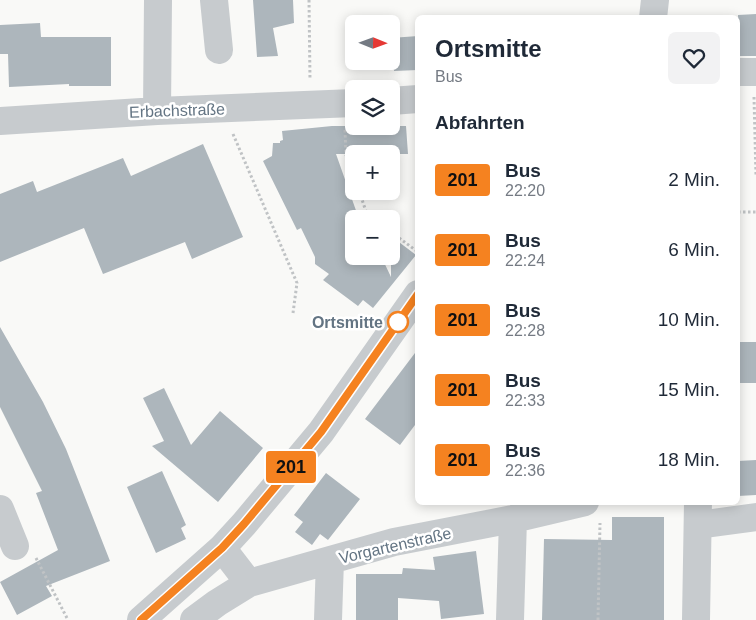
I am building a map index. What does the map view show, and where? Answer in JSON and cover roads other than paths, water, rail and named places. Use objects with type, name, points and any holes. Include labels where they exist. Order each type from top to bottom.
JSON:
[{"type":"street","points":[[156,111],[158,0]]},
{"type":"street","points":[[214,0],[219,50]]},
{"type":"street","points":[[653,15],[654,0]]},
{"type":"street","points":[[400,100],[415,99]]},
{"type":"street","name":"Erbachstraße","points":[[0,121],[156,111],[345,103]]},
{"type":"street","points":[[141,620],[222,548],[244,524],[321,432],[415,298]]},
{"type":"street","points":[[0,509],[15,546]]},
{"type":"street","name":"Vorgartenstraße","points":[[194,620],[249,583],[394,542],[513,519],[593,512]]},
{"type":"street","points":[[696,620],[698,514],[756,517]]},
{"type":"street","points":[[510,620],[513,519]]},
{"type":"street","points":[[222,548],[249,583]]},
{"type":"street","points":[[328,620],[330,560]]},
{"type":"place","name":"Ortsmitte","points":[[398,322]]}]
